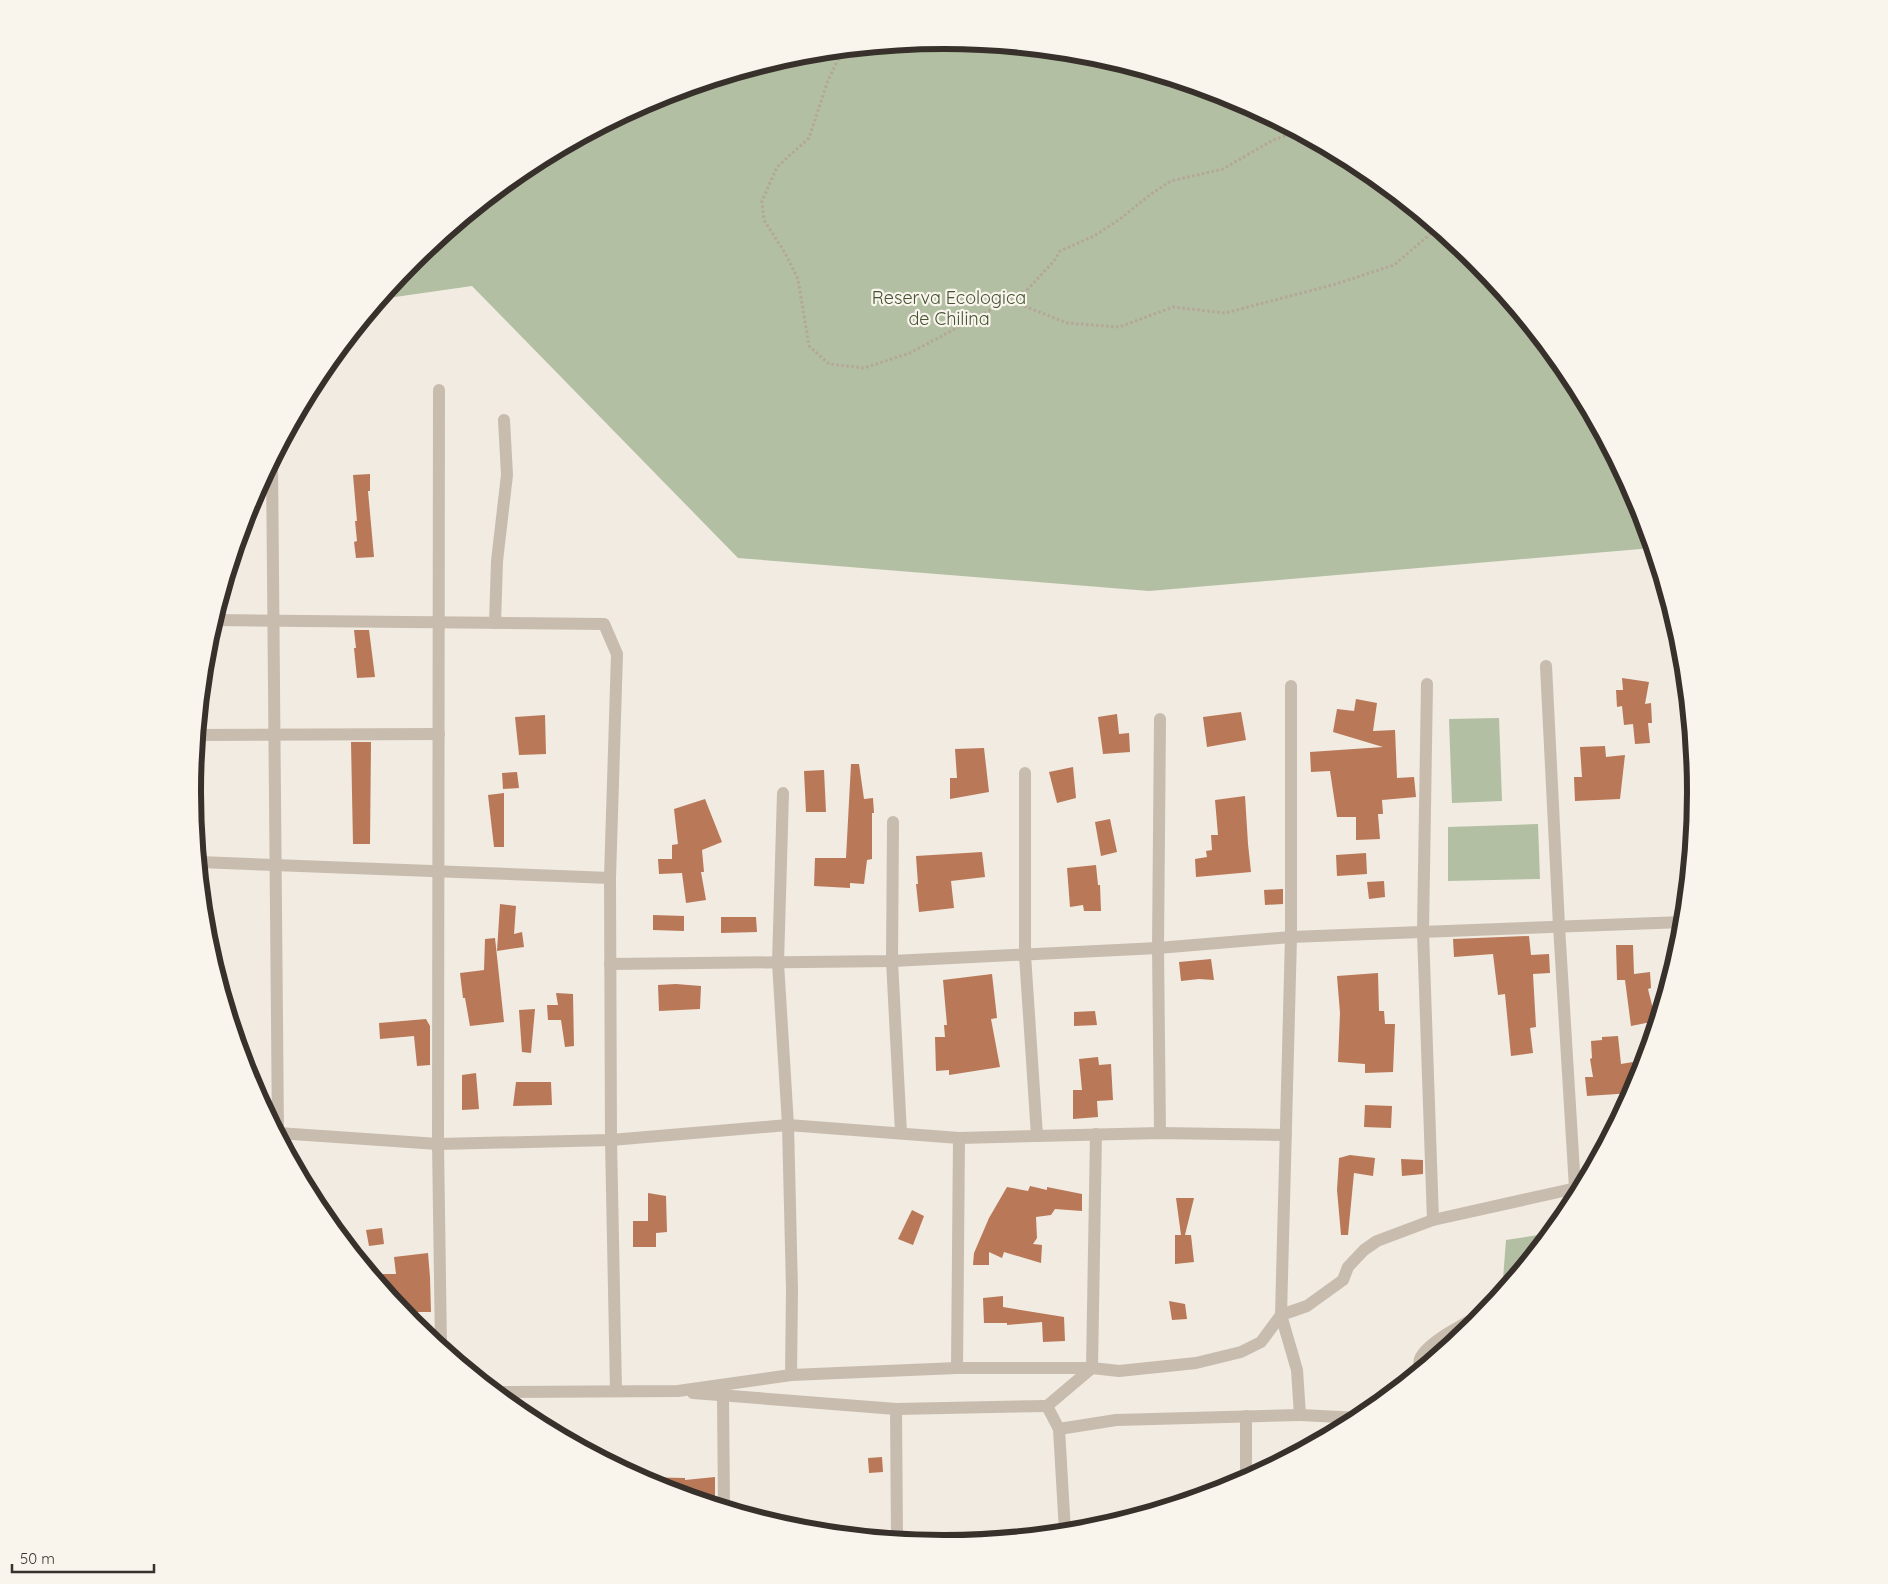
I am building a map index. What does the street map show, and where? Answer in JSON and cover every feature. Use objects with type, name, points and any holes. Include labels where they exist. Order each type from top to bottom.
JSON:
[{"type":"street","points":[[439,390],[438,1144],[441,1339]]},
{"type":"street","points":[[495,623],[497,561],[507,475],[504,420]]},
{"type":"street","points":[[272,474],[278,1123]]},
{"type":"street","points":[[221,620],[604,624],[617,654],[610,878],[611,1140],[616,1390]]},
{"type":"street","points":[[1546,666],[1559,926],[1578,1181]]},
{"type":"street","points":[[1427,684],[1423,932],[1433,1220]]},
{"type":"street","points":[[1291,686],[1291,937],[1282,1315],[1297,1370],[1300,1415]]},
{"type":"street","points":[[1160,719],[1158,948],[1160,1133]]},
{"type":"street","points":[[203,735],[439,734]]},
{"type":"street","points":[[1025,773],[1025,954],[1037,1136]]},
{"type":"street","points":[[784,794],[778,962],[788,1125],[792,1289],[791,1375]]},
{"type":"street","points":[[893,822],[892,961],[901,1133]]},
{"type":"street","points":[[204,862],[610,878]]},
{"type":"street","points":[[610,964],[892,961],[1158,948],[1291,937],[1675,922]]},
{"type":"street","points":[[284,1133],[438,1144],[611,1140],[788,1125],[959,1138],[1160,1133],[1286,1135]]},
{"type":"street","points":[[506,1392],[678,1391],[896,1409],[1047,1406],[1092,1368],[1096,1134]]},
{"type":"street","points":[[957,1368],[959,1138]]},
{"type":"street","points":[[678,1391],[791,1375],[957,1368],[1092,1368],[1119,1372],[1196,1363],[1241,1352],[1261,1342],[1282,1315],[1307,1306],[1343,1280],[1348,1268],[1364,1250],[1377,1241],[1433,1220],[1573,1188]]},
{"type":"street","points":[[1420,1363],[1420,1358],[1430,1347],[1460,1327]]},
{"type":"street","points":[[723,1396],[724,1502]]},
{"type":"street","points":[[1047,1406],[1059,1429],[1065,1525]]},
{"type":"street","points":[[896,1409],[897,1534]]},
{"type":"street","points":[[1059,1429],[1116,1420],[1300,1415],[1346,1417]]},
{"type":"street","points":[[1246,1416],[1246,1471]]},
{"type":"path","points":[[839,56],[809,138],[777,167],[762,201],[764,220],[785,253],[798,279],[809,346],[829,364],[864,368],[910,353],[1026,291],[1054,261],[1060,251],[1094,236],[1171,181],[1223,169],[1273,140],[1290,134]]},
{"type":"path","points":[[1009,300],[1068,323],[1119,327],[1173,307],[1226,313],[1336,284],[1394,265],[1433,232]]},
{"type":"green space","name":"Reserva Ecologica de Chilina","points":[[895,50],[993,50],[1089,63],[1183,88],[1273,125],[1316,148],[1357,174],[1434,233],[1470,266],[1503,302],[1562,379],[1588,420],[1611,463],[1646,548],[1149,591],[738,558],[472,286],[389,298],[418,266],[454,233],[531,174],[572,148],[615,125],[705,88],[799,63]]},
{"type":"green space","points":[[1499,718],[1502,801],[1452,803],[1449,719]]},
{"type":"green space","points":[[1538,824],[1540,879],[1448,881],[1448,827]]},
{"type":"green space","points":[[1541,1235],[1503,1282],[1506,1240]]},
{"type":"building","points":[[370,474],[370,491],[368,491],[374,557],[356,558],[354,542],[357,541],[355,521],[357,521],[353,475]]},
{"type":"building","points":[[354,630],[369,630],[375,677],[357,678]]},
{"type":"building","points":[[1622,678],[1649,682],[1645,704],[1651,703],[1652,723],[1648,723],[1650,743],[1635,744],[1633,724],[1624,725],[1622,706],[1617,707],[1616,690],[1623,690]]},
{"type":"building","points":[[1356,699],[1377,703],[1373,731],[1395,730],[1397,778],[1414,777],[1416,797],[1382,800],[1383,814],[1378,814],[1380,839],[1356,840],[1356,817],[1337,817],[1330,771],[1311,772],[1310,752],[1383,747],[1333,732],[1337,709],[1354,711]]},
{"type":"building","points":[[1241,712],[1246,740],[1207,747],[1203,717]]},
{"type":"building","points":[[1117,714],[1119,734],[1129,733],[1130,752],[1103,754],[1098,717]]},
{"type":"building","points":[[545,715],[546,754],[519,755],[515,717]]},
{"type":"building","points":[[351,742],[371,742],[370,844],[353,844]]},
{"type":"building","points":[[1605,746],[1606,757],[1625,755],[1620,799],[1575,801],[1574,777],[1582,777],[1580,747]]},
{"type":"building","points":[[984,748],[989,792],[950,799],[950,778],[957,778],[955,749]]},
{"type":"building","points":[[851,764],[859,764],[864,799],[873,798],[872,859],[867,860],[864,884],[850,883],[850,888],[814,886],[815,858],[846,858]]},
{"type":"building","points":[[1073,767],[1076,798],[1057,803],[1049,772]]},
{"type":"building","points":[[824,770],[826,812],[806,812],[804,771]]},
{"type":"building","points":[[517,772],[519,788],[503,789],[502,773]]},
{"type":"building","points":[[504,793],[504,847],[494,847],[488,795]]},
{"type":"building","points":[[1245,796],[1251,872],[1196,877],[1195,859],[1207,857],[1206,851],[1212,850],[1211,835],[1218,835],[1215,800]]},
{"type":"building","points":[[705,799],[722,842],[702,850],[704,872],[701,872],[706,900],[686,903],[682,873],[659,874],[658,859],[672,859],[672,845],[678,844],[674,809]]},
{"type":"building","points":[[1110,819],[1117,852],[1101,856],[1095,822]]},
{"type":"building","points":[[982,852],[985,877],[951,881],[954,908],[919,912],[916,856]]},
{"type":"building","points":[[1366,853],[1367,874],[1337,876],[1336,855]]},
{"type":"building","points":[[1096,865],[1098,885],[1100,885],[1101,911],[1084,911],[1083,905],[1070,907],[1067,868]]},
{"type":"building","points":[[1384,881],[1385,897],[1369,899],[1367,882]]},
{"type":"building","points":[[1283,889],[1283,904],[1265,905],[1264,890]]},
{"type":"building","points":[[500,904],[516,906],[514,934],[522,932],[524,947],[497,951]]},
{"type":"building","points":[[653,915],[684,916],[684,931],[653,930]]},
{"type":"building","points":[[721,917],[756,917],[757,932],[721,933]]},
{"type":"building","points":[[1529,936],[1531,955],[1549,954],[1550,973],[1533,974],[1536,1027],[1530,1028],[1533,1053],[1511,1056],[1505,994],[1498,995],[1493,954],[1454,957],[1453,939]]},
{"type":"building","points":[[495,938],[504,1022],[470,1026],[465,998],[463,998],[460,973],[484,970],[485,939]]},
{"type":"building","points":[[1616,945],[1633,945],[1634,974],[1650,972],[1651,988],[1648,989],[1654,1012],[1651,1022],[1631,1026],[1625,980],[1617,980]]},
{"type":"building","points":[[1211,959],[1214,980],[1181,981],[1179,962]]},
{"type":"building","points":[[1378,973],[1379,1011],[1384,1011],[1385,1024],[1395,1024],[1393,1072],[1365,1073],[1365,1064],[1338,1062],[1340,1013],[1337,976]]},
{"type":"building","points":[[992,974],[997,1018],[991,1019],[1000,1067],[949,1075],[949,1070],[936,1071],[935,1037],[945,1037],[944,1025],[947,1025],[943,980]]},
{"type":"building","points":[[658,985],[701,986],[700,1009],[659,1011]]},
{"type":"building","points":[[556,993],[573,994],[574,1046],[565,1047],[561,1020],[548,1020],[547,1005],[558,1005]]},
{"type":"building","points":[[535,1009],[531,1053],[522,1052],[519,1010]]},
{"type":"building","points":[[1095,1011],[1097,1025],[1074,1026],[1074,1012]]},
{"type":"building","points":[[426,1019],[430,1026],[430,1065],[417,1066],[414,1036],[380,1039],[379,1023]]},
{"type":"building","points":[[1618,1036],[1621,1064],[1637,1061],[1623,1094],[1587,1096],[1585,1077],[1593,1077],[1590,1059],[1592,1058],[1591,1041],[1602,1040],[1602,1037]]},
{"type":"building","points":[[1098,1057],[1099,1065],[1111,1064],[1113,1100],[1097,1101],[1098,1117],[1073,1119],[1073,1090],[1082,1090],[1079,1059]]},
{"type":"building","points":[[476,1073],[479,1109],[462,1110],[462,1075]]},
{"type":"building","points":[[516,1082],[551,1082],[552,1105],[513,1106]]},
{"type":"building","points":[[1365,1105],[1392,1106],[1391,1128],[1364,1127]]},
{"type":"building","points":[[1350,1155],[1375,1158],[1373,1176],[1354,1173],[1348,1235],[1341,1235],[1337,1190],[1339,1158]]},
{"type":"building","points":[[1401,1159],[1423,1160],[1423,1174],[1402,1176]]},
{"type":"building","points":[[1030,1186],[1047,1190],[1047,1187],[1082,1194],[1082,1211],[1055,1209],[1051,1215],[1036,1217],[1037,1238],[1033,1244],[1042,1245],[1041,1263],[1004,1252],[1002,1258],[989,1252],[989,1265],[973,1265],[974,1253],[989,1218],[1007,1187],[1028,1191]]},
{"type":"building","points":[[648,1193],[666,1196],[667,1232],[656,1233],[656,1247],[633,1247],[633,1221],[648,1221]]},
{"type":"building","points":[[1176,1198],[1194,1198],[1185,1235],[1191,1235],[1194,1262],[1175,1264],[1175,1235],[1181,1235]]},
{"type":"building","points":[[912,1210],[924,1216],[913,1245],[898,1239]]},
{"type":"building","points":[[382,1228],[384,1244],[369,1246],[366,1230]]},
{"type":"building","points":[[428,1253],[431,1312],[414,1312],[414,1314],[378,1274],[396,1274],[394,1257]]},
{"type":"building","points":[[1003,1296],[1003,1307],[1064,1317],[1065,1341],[1043,1342],[1042,1322],[1007,1325],[1007,1323],[984,1323],[983,1298]]},
{"type":"building","points":[[1169,1301],[1185,1304],[1187,1319],[1172,1320]]},
{"type":"building","points":[[882,1457],[883,1472],[869,1473],[868,1458]]},
{"type":"building","points":[[656,1477],[685,1478],[685,1480],[715,1477],[715,1499]]}]
